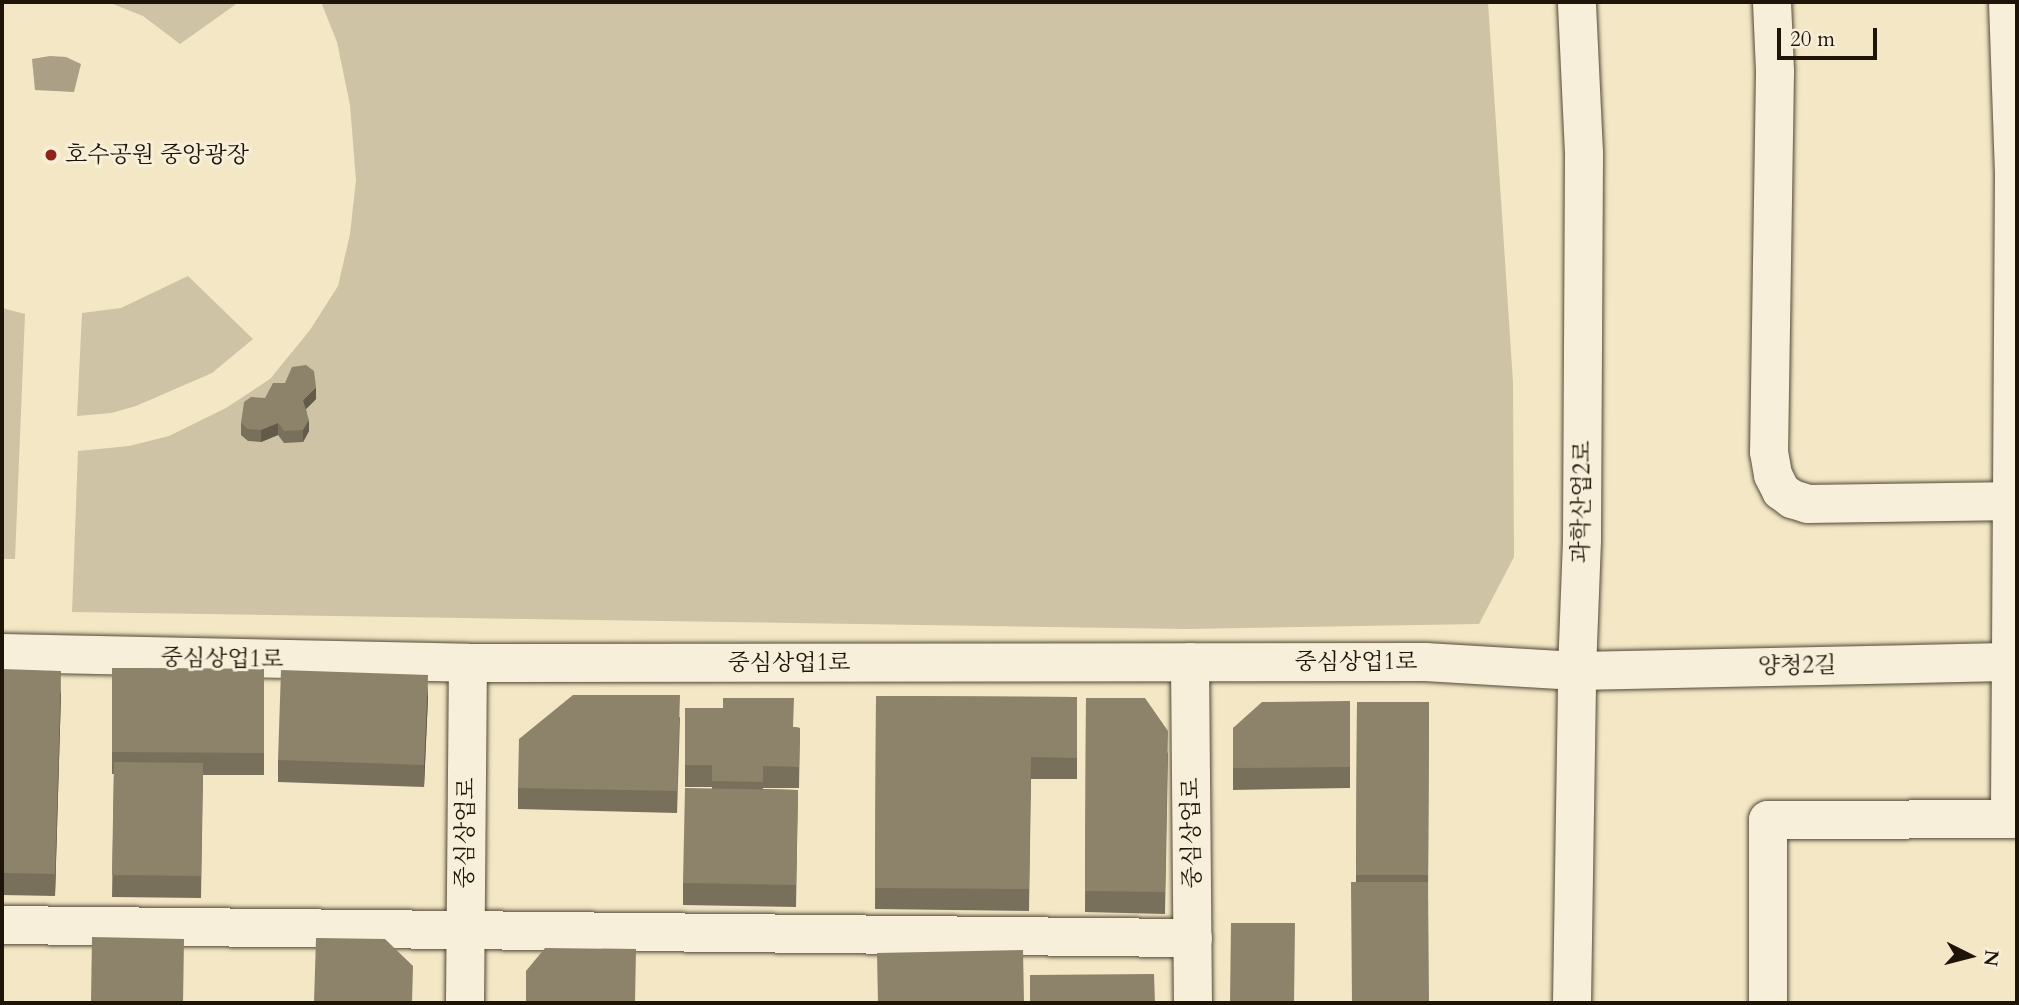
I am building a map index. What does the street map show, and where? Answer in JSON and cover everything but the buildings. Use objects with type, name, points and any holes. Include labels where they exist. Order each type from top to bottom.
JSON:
[{"type":"street","name":"과학산업2로","points":[[1572,1003],[1577,671],[1582,539],[1584,181],[1577,2]]},
{"type":"street","points":[[1772,2],[1775,72],[1769,452],[1773,475],[1781,491],[1792,499],[1808,504],[2014,501]]},
{"type":"street","points":[[1768,1003],[1768,820],[2013,819],[2015,74],[2008,2]]},
{"type":"street","name":"중심상업1로","points":[[2,653],[468,663],[1425,662],[1577,671]]},
{"type":"street","name":"중심상업로","points":[[1189,662],[1193,1003]]},
{"type":"street","name":"양청2길","points":[[1577,671],[2014,662]]},
{"type":"street","name":"중심상업로","points":[[464,1003],[468,663]]},
{"type":"street","points":[[2,925],[1193,939]]},
{"type":"shaded area","points":[[108,2],[239,2],[180,44],[143,16]]},
{"type":"shaded area","points":[[321,2],[1488,2],[1513,382],[1514,557],[1479,624],[1188,629],[72,612],[78,451],[129,446],[169,436],[226,408],[270,379],[310,330],[338,286],[350,234],[356,180],[350,105],[337,42]]},
{"type":"shaded area","points":[[66,57],[81,64],[74,92],[35,90],[32,59]]},
{"type":"shaded area","points":[[188,276],[253,339],[212,373],[136,406],[111,413],[77,416],[82,313],[121,308]]},
{"type":"shaded area","points":[[2,308],[25,314],[15,559],[2,559]]},
{"type":"place","name":"호수공원 중앙광장","points":[[51,155]]}]
